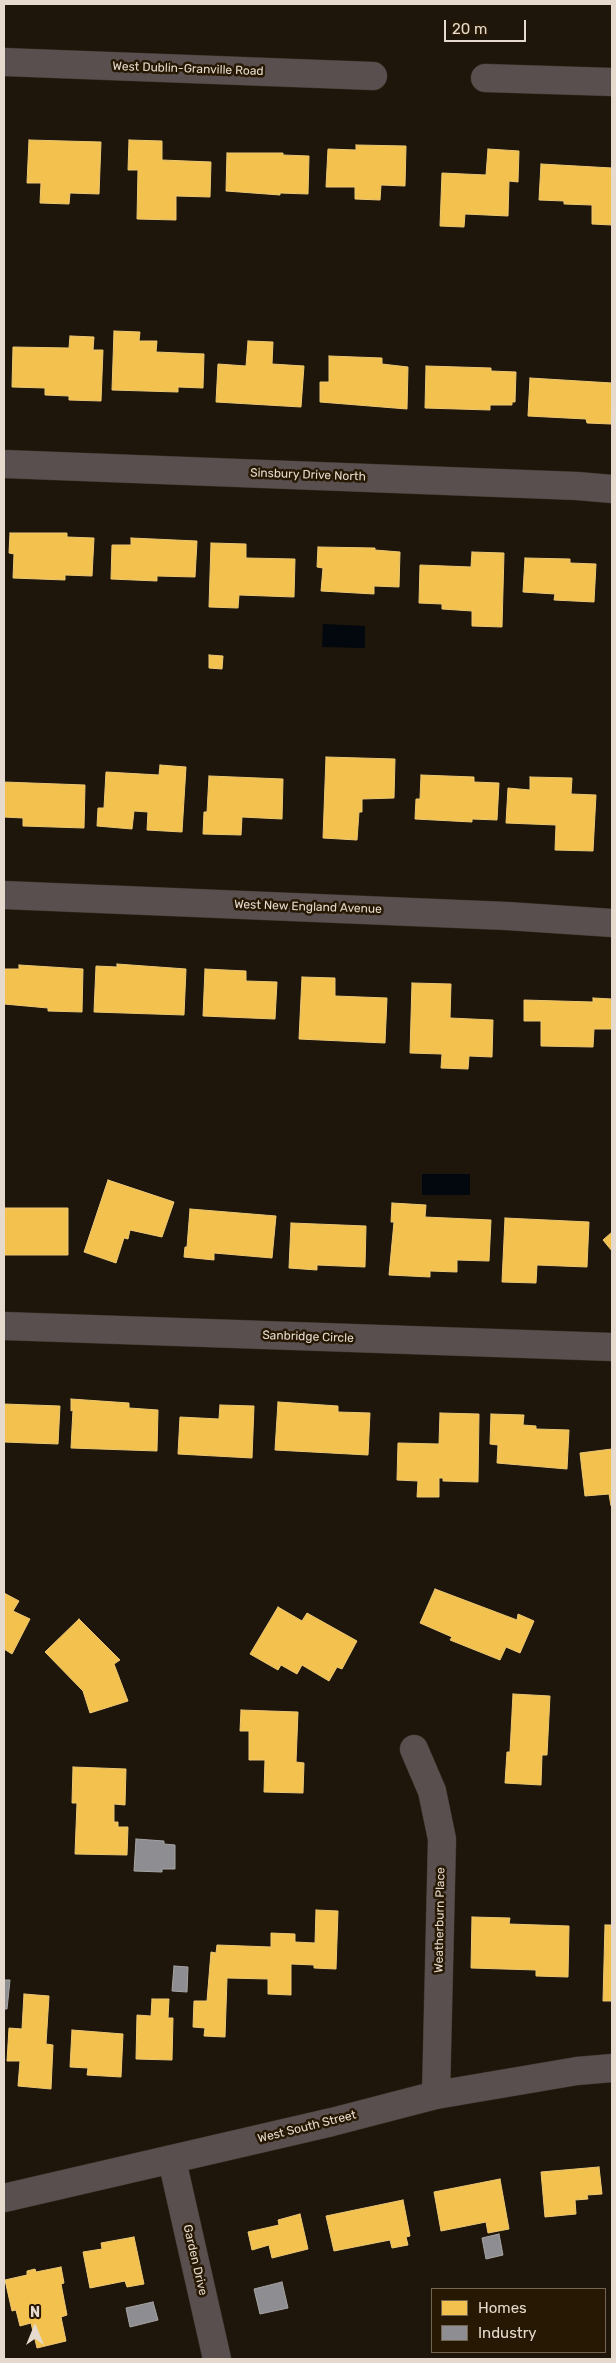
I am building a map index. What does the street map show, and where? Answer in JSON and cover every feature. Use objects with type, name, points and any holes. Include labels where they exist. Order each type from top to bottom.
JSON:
[{"type":"street","name":"West Dublin-Granville Road","points":[[4,62],[373,76]]},
{"type":"street","points":[[485,78],[612,82]]},
{"type":"street","name":"Sinsbury Drive North","points":[[4,464],[578,486],[612,489]]},
{"type":"street","name":"West New England Avenue","points":[[4,895],[517,916],[612,923]]},
{"type":"street","name":"Sanbridge Circle","points":[[4,1326],[612,1347]]},
{"type":"street","name":"Weatherburn Place","points":[[414,1750],[432,1791],[442,1839],[436,2095]]},
{"type":"street","name":"West South Street","points":[[4,2198],[172,2160],[436,2095],[577,2071],[612,2068]]},
{"type":"street","name":"Garden Drive","points":[[172,2160],[218,2359]]},
{"type":"shaded area","points":[[323,624],[365,626],[365,648],[322,647]]},
{"type":"shaded area","points":[[422,1174],[470,1174],[470,1195],[422,1195]]},
{"type":"building: Homes","points":[[29,140],[101,142],[99,194],[70,193],[69,204],[40,203],[41,183],[27,183]]},
{"type":"building: Homes","points":[[129,140],[162,141],[162,160],[211,162],[210,197],[176,196],[176,220],[137,219],[138,170],[128,170]]},
{"type":"building: Homes","points":[[356,145],[406,146],[405,186],[381,185],[380,200],[355,199],[355,187],[326,187],[328,149],[356,150]]},
{"type":"building: Homes","points":[[488,149],[519,151],[518,182],[509,181],[508,216],[465,214],[464,227],[440,226],[442,173],[486,175]]},
{"type":"building: Homes","points":[[227,153],[283,153],[283,155],[309,156],[308,194],[280,193],[280,195],[226,191]]},
{"type":"building: Homes","points":[[541,164],[612,168],[612,225],[592,224],[592,205],[564,204],[564,201],[539,200]]},
{"type":"building: Homes","points":[[114,331],[140,332],[139,341],[157,341],[156,352],[204,354],[203,388],[178,387],[178,392],[112,390]]},
{"type":"building: Homes","points":[[70,336],[94,337],[93,350],[103,350],[101,401],[69,400],[69,396],[45,395],[45,388],[12,387],[13,347],[69,348]]},
{"type":"building: Homes","points":[[248,341],[273,342],[272,364],[304,366],[301,407],[216,402],[218,364],[246,366]]},
{"type":"building: Homes","points":[[329,356],[382,358],[382,364],[408,367],[407,409],[320,402],[320,382],[329,382]]},
{"type":"building: Homes","points":[[426,366],[491,368],[491,371],[516,372],[515,402],[512,402],[512,405],[490,405],[490,410],[425,408]]},
{"type":"building: Homes","points":[[530,378],[612,383],[611,424],[587,423],[586,419],[528,416]]},
{"type":"building: Homes","points":[[10,533],[67,533],[67,537],[94,538],[92,576],[65,575],[65,580],[13,578],[14,554],[9,553]]},
{"type":"building: Homes","points":[[131,538],[197,541],[195,577],[157,576],[157,581],[111,579],[112,545],[131,545]]},
{"type":"building: Homes","points":[[211,543],[246,544],[246,558],[295,559],[294,597],[239,595],[238,608],[209,607]]},
{"type":"building: Homes","points":[[318,547],[375,548],[375,550],[400,552],[399,587],[374,586],[374,594],[321,591],[323,568],[317,567]]},
{"type":"building: Homes","points":[[472,552],[504,553],[502,627],[472,626],[472,611],[442,609],[442,604],[419,603],[420,565],[471,567]]},
{"type":"building: Homes","points":[[525,558],[570,559],[570,563],[596,564],[594,602],[554,600],[555,594],[523,592]]},
{"type":"building: Homes","points":[[209,655],[223,656],[222,669],[209,668]]},
{"type":"building: Homes","points":[[326,757],[395,759],[394,798],[362,799],[362,812],[359,812],[357,840],[323,838]]},
{"type":"building: Homes","points":[[160,765],[186,767],[182,832],[147,830],[148,812],[134,811],[132,829],[97,826],[98,808],[104,808],[106,772],[159,775]]},
{"type":"building: Homes","points":[[421,775],[474,777],[474,782],[499,783],[497,820],[472,819],[472,822],[415,819],[416,799],[420,799]]},
{"type":"building: Homes","points":[[209,776],[283,779],[282,819],[242,817],[241,835],[203,834],[204,812],[207,812]]},
{"type":"building: Homes","points":[[530,777],[572,778],[571,794],[596,795],[593,851],[555,850],[556,825],[506,823],[508,788],[530,790]]},
{"type":"building: Homes","points":[[4,782],[85,785],[84,828],[23,826],[23,818],[4,817]]},
{"type":"building: Homes","points":[[117,964],[186,969],[184,1015],[94,1012],[96,966],[117,967]]},
{"type":"building: Homes","points":[[19,965],[83,969],[82,1012],[48,1011],[48,1008],[4,1004],[4,969],[19,969]]},
{"type":"building: Homes","points":[[205,969],[246,971],[246,981],[277,982],[275,1019],[203,1016]]},
{"type":"building: Homes","points":[[302,977],[335,978],[335,996],[387,998],[385,1043],[299,1039]]},
{"type":"building: Homes","points":[[412,983],[451,984],[450,1018],[493,1020],[492,1057],[469,1056],[468,1069],[441,1068],[442,1054],[410,1053]]},
{"type":"building: Homes","points":[[593,998],[612,999],[612,1029],[594,1029],[593,1047],[541,1046],[541,1021],[524,1021],[524,1000],[593,1002]]},
{"type":"building: Homes","points":[[108,1180],[174,1202],[162,1237],[130,1230],[128,1239],[124,1238],[116,1263],[84,1252]]},
{"type":"building: Homes","points":[[392,1203],[426,1205],[425,1217],[491,1220],[489,1261],[457,1260],[457,1272],[430,1271],[430,1277],[389,1275],[394,1222],[391,1222]]},
{"type":"building: Homes","points":[[4,1208],[68,1208],[68,1255],[4,1255]]},
{"type":"building: Homes","points":[[190,1209],[276,1216],[272,1258],[214,1253],[214,1260],[184,1257],[185,1247],[187,1247]]},
{"type":"building: Homes","points":[[505,1218],[589,1222],[587,1267],[537,1265],[536,1283],[502,1282]]},
{"type":"building: Homes","points":[[291,1223],[366,1226],[365,1267],[317,1265],[317,1270],[289,1268]]},
{"type":"building: Homes","points":[[612,1232],[612,1251],[603,1240]]},
{"type":"building: Homes","points":[[71,1399],[129,1403],[129,1408],[158,1410],[157,1451],[71,1448],[73,1410],[71,1411]]},
{"type":"building: Homes","points":[[278,1402],[338,1406],[338,1412],[370,1413],[368,1455],[275,1450]]},
{"type":"building: Homes","points":[[4,1404],[60,1406],[58,1444],[4,1442]]},
{"type":"building: Homes","points":[[220,1405],[254,1406],[252,1458],[178,1454],[180,1417],[219,1419]]},
{"type":"building: Homes","points":[[440,1413],[479,1414],[478,1482],[443,1481],[443,1478],[439,1478],[439,1497],[417,1497],[418,1481],[397,1480],[398,1443],[439,1444]]},
{"type":"building: Homes","points":[[491,1414],[524,1415],[523,1425],[536,1426],[536,1429],[569,1430],[567,1469],[497,1463],[498,1445],[490,1444]]},
{"type":"building: Homes","points":[[612,1449],[611,1506],[609,1494],[585,1496],[580,1453]]},
{"type":"building: Homes","points":[[435,1589],[517,1620],[518,1614],[534,1621],[520,1653],[506,1647],[500,1660],[450,1640],[452,1637],[420,1623]]},
{"type":"building: Homes","points":[[4,1593],[19,1601],[13,1611],[30,1619],[12,1654],[4,1649]]},
{"type":"building: Homes","points":[[278,1607],[302,1621],[307,1613],[357,1641],[342,1669],[337,1667],[329,1681],[302,1665],[297,1674],[281,1665],[278,1670],[250,1654]]},
{"type":"building: Homes","points":[[79,1619],[120,1660],[114,1664],[128,1701],[90,1713],[83,1691],[45,1652]]},
{"type":"building: Homes","points":[[513,1694],[550,1696],[547,1755],[542,1755],[541,1785],[505,1783],[507,1752],[510,1752]]},
{"type":"building: Homes","points":[[241,1710],[298,1712],[296,1762],[304,1763],[303,1793],[264,1792],[265,1760],[249,1760],[249,1731],[240,1731]]},
{"type":"building: Homes","points":[[73,1767],[126,1769],[125,1805],[114,1804],[114,1822],[118,1822],[118,1827],[128,1827],[127,1855],[75,1854],[77,1803],[72,1803]]},
{"type":"building: Homes","points":[[316,1910],[338,1911],[336,1969],[314,1968],[314,1965],[291,1964],[291,1995],[268,1994],[268,1979],[227,1978],[225,2037],[204,2036],[205,2028],[193,2027],[194,2001],[207,2001],[211,1952],[216,1953],[217,1945],[271,1947],[271,1933],[295,1934],[295,1942],[315,1943]]},
{"type":"building: Homes","points":[[472,1917],[510,1918],[509,1924],[569,1926],[568,1977],[536,1976],[536,1970],[471,1968]]},
{"type":"building: Homes","points":[[605,1925],[612,1925],[612,2001],[603,2001]]},
{"type":"building: Homes","points":[[24,1994],[49,1996],[46,2044],[53,2045],[51,2089],[18,2086],[20,2061],[7,2061],[9,2028],[22,2029]]},
{"type":"building: Homes","points":[[152,1999],[169,1999],[168,2018],[173,2018],[172,2060],[136,2059],[137,2015],[151,2016]]},
{"type":"building: Homes","points":[[72,2030],[123,2034],[121,2077],[87,2075],[88,2068],[70,2067]]},
{"type":"building: Homes","points":[[599,2167],[602,2194],[587,2195],[588,2199],[575,2200],[576,2214],[545,2217],[541,2172]]},
{"type":"building: Homes","points":[[500,2179],[509,2229],[488,2233],[486,2222],[441,2231],[434,2192]]},
{"type":"building: Homes","points":[[403,2200],[410,2236],[406,2237],[408,2245],[392,2248],[390,2240],[334,2251],[326,2216]]},
{"type":"building: Homes","points":[[300,2214],[308,2249],[272,2258],[269,2245],[252,2250],[248,2232],[279,2225],[278,2220]]},
{"type":"building: Homes","points":[[134,2237],[144,2284],[127,2287],[125,2281],[90,2288],[83,2252],[102,2249],[101,2243]]},
{"type":"building: Homes","points":[[61,2267],[64,2283],[61,2284],[67,2315],[61,2317],[66,2341],[37,2348],[31,2323],[20,2326],[16,2310],[12,2311],[5,2280],[27,2275],[27,2271],[35,2269],[36,2272]]},
{"type":"building: Industry","points":[[136,1839],[164,1841],[164,1844],[175,1845],[175,1869],[162,1869],[162,1872],[134,1871]]},
{"type":"building: Industry","points":[[174,1966],[188,1967],[187,1992],[172,1991]]},
{"type":"building: Industry","points":[[4,1980],[10,1980],[7,2009],[4,2009]]},
{"type":"building: Industry","points":[[499,2234],[503,2255],[486,2259],[482,2238]]},
{"type":"building: Industry","points":[[282,2282],[288,2308],[260,2314],[254,2289]]},
{"type":"building: Industry","points":[[153,2302],[158,2320],[130,2327],[126,2308]]}]
